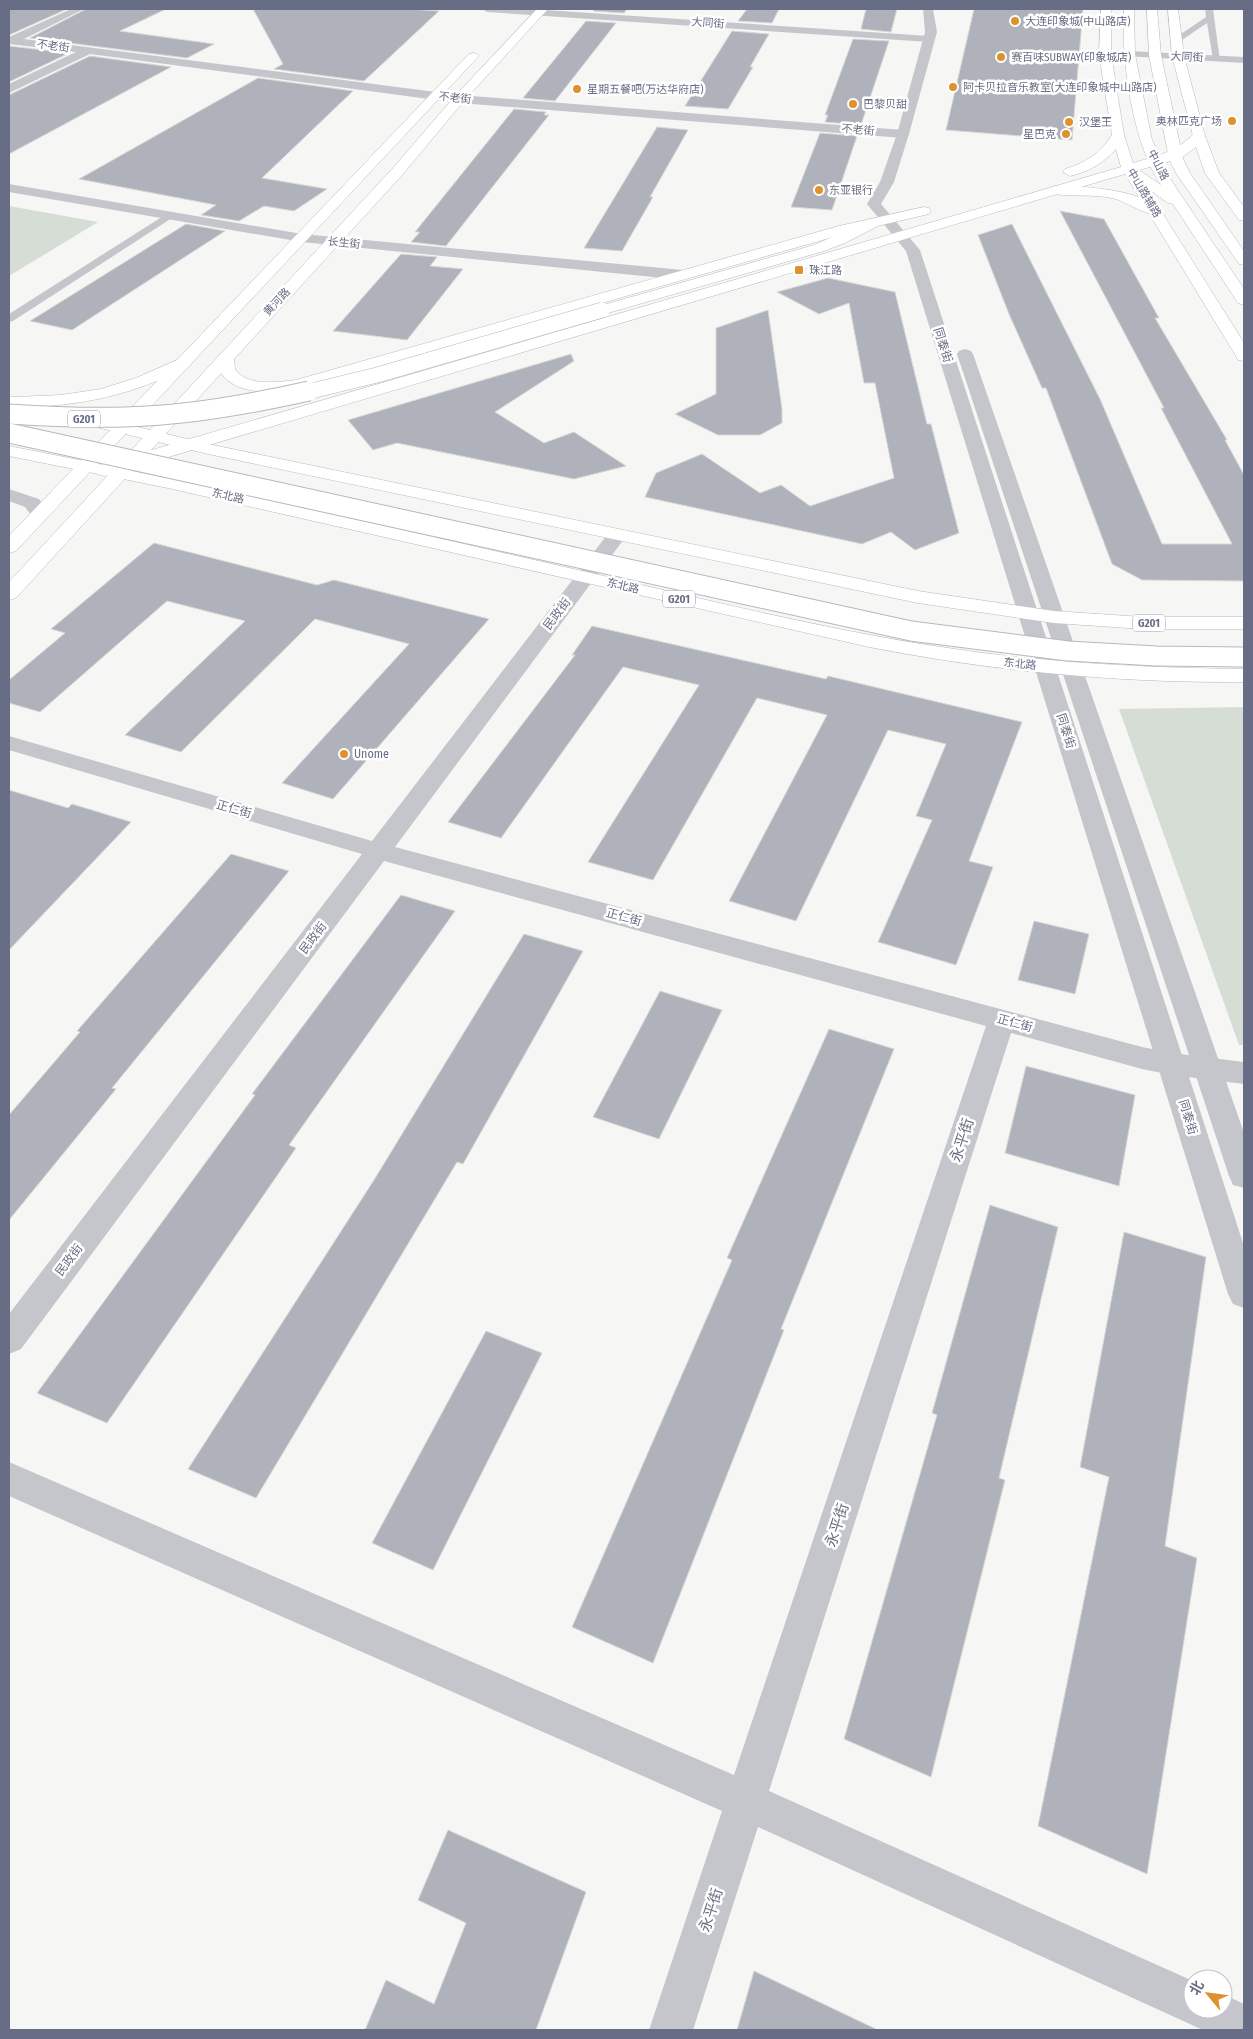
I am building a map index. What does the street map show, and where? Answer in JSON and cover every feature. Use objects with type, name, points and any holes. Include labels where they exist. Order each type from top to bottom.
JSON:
[{"type":"main road","points":[[506,21],[518,9]]},
{"type":"main road","name":"中山路辅路","points":[[1106,9],[1105,54],[1118,135],[1128,169],[1244,356]]},
{"type":"main road","name":"中山路","points":[[1129,9],[1129,54],[1146,140],[1154,161],[1244,300]]},
{"type":"main road","name":"中山路","points":[[1152,9],[1155,55],[1176,155],[1183,173],[1244,261]]},
{"type":"main road","points":[[1173,9],[1178,56],[1199,136],[1212,172],[1244,217]]},
{"type":"main road","name":"黄河路","points":[[9,547],[40,514],[110,468],[154,436],[398,171],[459,98],[542,10]]},
{"type":"main road","name":"黄河路","points":[[9,594],[110,468],[122,428],[480,48]]},
{"type":"main road","points":[[1045,179],[1081,169],[1100,158],[1112,147],[1118,135]]},
{"type":"main road","points":[[226,358],[225,368],[229,375],[238,380],[253,385],[273,387],[297,385],[683,275],[1055,190],[1176,155],[1190,146],[1199,136]]},
{"type":"main road","points":[[1128,169],[1182,206]]},
{"type":"main road","points":[[1055,190],[1074,189],[1110,194],[1142,203],[1154,211]]},
{"type":"main road","points":[[110,468],[321,406],[896,225],[935,209]]},
{"type":"main road","points":[[10,409],[58,417],[149,416],[246,404],[350,382],[896,225]]},
{"type":"main road","points":[[10,409],[44,402],[100,396],[150,379],[184,362]]},
{"type":"main road","points":[[297,385],[321,406]]},
{"type":"main road","points":[[10,409],[909,613],[1063,634],[1150,640],[1244,639]]},
{"type":"main road","name":"G201","points":[[10,409],[122,428],[240,456],[909,596],[1054,617],[1143,623],[1244,623]]},
{"type":"main road","points":[[201,490],[240,456],[234,450],[235,442],[242,434],[257,425]]},
{"type":"main road","name":"东北路","points":[[9,433],[911,631],[1068,651],[1156,656],[1244,656]]},
{"type":"main road","name":"东北路","points":[[9,451],[110,468],[829,633],[986,660],[1073,670],[1158,675],[1244,676]]},
{"type":"street","points":[[9,41],[79,9]]},
{"type":"street","name":"大同街","points":[[486,9],[542,10],[929,39]]},
{"type":"street","name":"同泰街","points":[[928,9],[931,32],[903,134],[887,182],[874,204],[896,225],[930,249],[936,268]]},
{"type":"street","name":"不老街","points":[[9,41],[435,96],[903,134]]},
{"type":"street","points":[[9,88],[87,51]]},
{"type":"street","name":"大同街","points":[[1129,54],[1244,60]]},
{"type":"street","name":"长生街","points":[[9,188],[302,238],[683,275]]},
{"type":"street","name":"同泰街","points":[[896,225],[913,250],[1244,1294]]},
{"type":"street","name":"同泰街","points":[[961,342],[1244,1176]]},
{"type":"street","points":[[9,495],[32,503],[40,514]]},
{"type":"street","name":"民政街","points":[[9,1339],[617,535]]},
{"type":"street","name":"正仁街","points":[[9,743],[379,851],[1002,1019],[1172,1064],[1244,1073]]},
{"type":"street","name":"永平街","points":[[671,2030],[1002,1019]]},
{"type":"street","points":[[9,1479],[746,1801],[1183,1998]]},
{"type":"street","points":[[1228,2019],[1244,2026]]},
{"type":"lane","points":[[1176,40],[1209,13],[1217,59]]},
{"type":"lane","points":[[9,319],[168,216]]},
{"type":"shaded area","points":[[9,206],[98,222],[9,276]]},
{"type":"shaded area","points":[[1244,707],[1244,1045],[1239,1045],[1119,709]]},
{"type":"building","points":[[9,9],[67,9],[9,35]]},
{"type":"building","points":[[86,9],[166,9],[120,31],[214,44],[187,58],[30,38]]},
{"type":"building","points":[[253,9],[408,9],[439,11],[364,81],[274,69],[283,64]]},
{"type":"building","points":[[595,9],[627,9],[624,13],[593,11]]},
{"type":"building","points":[[747,9],[779,9],[772,23],[738,21]]},
{"type":"building","points":[[866,9],[897,9],[891,32],[861,29]]},
{"type":"building","points":[[974,9],[1083,9],[1072,140],[946,130]]},
{"type":"building","points":[[586,21],[616,23],[555,101],[523,98]]},
{"type":"building","points":[[732,31],[769,34],[750,67],[753,67],[728,109],[685,106]]},
{"type":"building","points":[[853,39],[889,41],[861,125],[825,122],[828,115],[825,115]]},
{"type":"building","points":[[9,46],[69,53],[9,82]]},
{"type":"building","points":[[90,56],[171,67],[9,154],[9,95]]},
{"type":"building","points":[[258,78],[353,91],[262,178],[327,189],[294,211],[264,206],[239,221],[201,215],[216,205],[79,179]]},
{"type":"building","points":[[514,109],[546,112],[544,115],[549,115],[446,246],[411,242],[420,232],[415,232]]},
{"type":"building","points":[[657,127],[688,130],[622,251],[584,248]]},
{"type":"building","points":[[820,133],[857,136],[832,210],[791,207]]},
{"type":"building","points":[[1060,211],[1104,219],[1159,318],[1155,318],[1227,440],[1225,440],[1244,475],[1244,581],[1142,580],[1112,564],[1046,388],[1042,388],[1009,314],[978,235],[1012,224],[1100,399],[1162,544],[1232,544],[1161,408],[1164,408]]},
{"type":"building","points":[[186,224],[225,231],[72,330],[30,321]]},
{"type":"building","points":[[401,254],[437,257],[430,266],[463,269],[407,340],[333,331]]},
{"type":"building","points":[[828,278],[895,292],[927,424],[931,424],[959,533],[915,550],[891,532],[862,544],[645,497],[656,473],[702,454],[760,493],[781,485],[810,506],[894,478],[875,383],[864,383],[849,303],[819,314],[777,292]]},
{"type":"building","points":[[768,310],[782,409],[782,423],[760,435],[718,435],[675,414],[716,394],[716,328]]},
{"type":"building","points":[[571,354],[574,361],[495,412],[544,443],[574,432],[626,466],[574,479],[397,443],[373,450],[348,420]]},
{"type":"building","points":[[154,543],[317,585],[334,580],[489,619],[333,799],[282,783],[409,644],[315,619],[181,752],[125,735],[245,621],[167,601],[40,712],[9,703],[9,680],[65,633],[51,629]]},
{"type":"building","points":[[592,626],[826,679],[828,676],[1022,722],[969,861],[993,867],[956,965],[878,942],[932,820],[916,816],[946,744],[888,730],[796,921],[729,901],[827,715],[757,698],[653,880],[588,862],[699,685],[623,667],[501,838],[448,822],[575,655],[572,655]]},
{"type":"building","points":[[9,790],[68,808],[72,804],[131,822],[9,950]]},
{"type":"building","points":[[231,854],[289,871],[112,1088],[116,1089],[9,1220],[9,1115],[80,1032],[77,1031]]},
{"type":"building","points":[[401,895],[455,911],[289,1145],[296,1148],[107,1423],[37,1393],[255,1095],[252,1094]]},
{"type":"building","points":[[1034,921],[1089,934],[1075,994],[1018,980]]},
{"type":"building","points":[[524,934],[583,951],[463,1164],[457,1162],[256,1498],[188,1469],[374,1180]]},
{"type":"building","points":[[660,991],[722,1010],[659,1139],[593,1117]]},
{"type":"building","points":[[829,1029],[894,1049],[781,1329],[784,1330],[653,1663],[572,1627],[732,1260],[727,1258]]},
{"type":"building","points":[[1026,1066],[1135,1095],[1119,1186],[1005,1153]]},
{"type":"building","points":[[990,1205],[1058,1227],[999,1478],[1005,1480],[931,1777],[844,1739],[937,1415],[932,1413]]},
{"type":"building","points":[[1124,1232],[1206,1257],[1165,1546],[1197,1558],[1147,1874],[1038,1826],[1109,1477],[1080,1467]]},
{"type":"building","points":[[486,1331],[542,1353],[433,1570],[372,1543]]},
{"type":"building","points":[[448,1830],[586,1892],[536,2030],[365,2030],[386,1980],[434,2004],[466,1923],[418,1900]]},
{"type":"building","points":[[754,1971],[878,2030],[737,2030]]},
{"type":"place","name":"大连印象城(中山路店)","points":[[1015,21]]},
{"type":"place","name":"赛百味SUBWAY(印象城店)","points":[[1001,57]]},
{"type":"place","name":"阿卡贝拉音乐教室(大连印象城中山路店)","points":[[953,87]]},
{"type":"place","name":"星期五餐吧(万达华府店)","points":[[577,89]]},
{"type":"place","name":"巴黎贝甜","points":[[853,104]]},
{"type":"place","name":"奥林匹克广场","points":[[1232,121]]},
{"type":"place","name":"汉堡王","points":[[1069,122]]},
{"type":"place","name":"星巴克","points":[[1066,134]]},
{"type":"place","name":"东亚银行","points":[[819,190]]},
{"type":"place","name":"珠江路","points":[[799,270]]},
{"type":"place","name":"Unome","points":[[344,754]]}]
